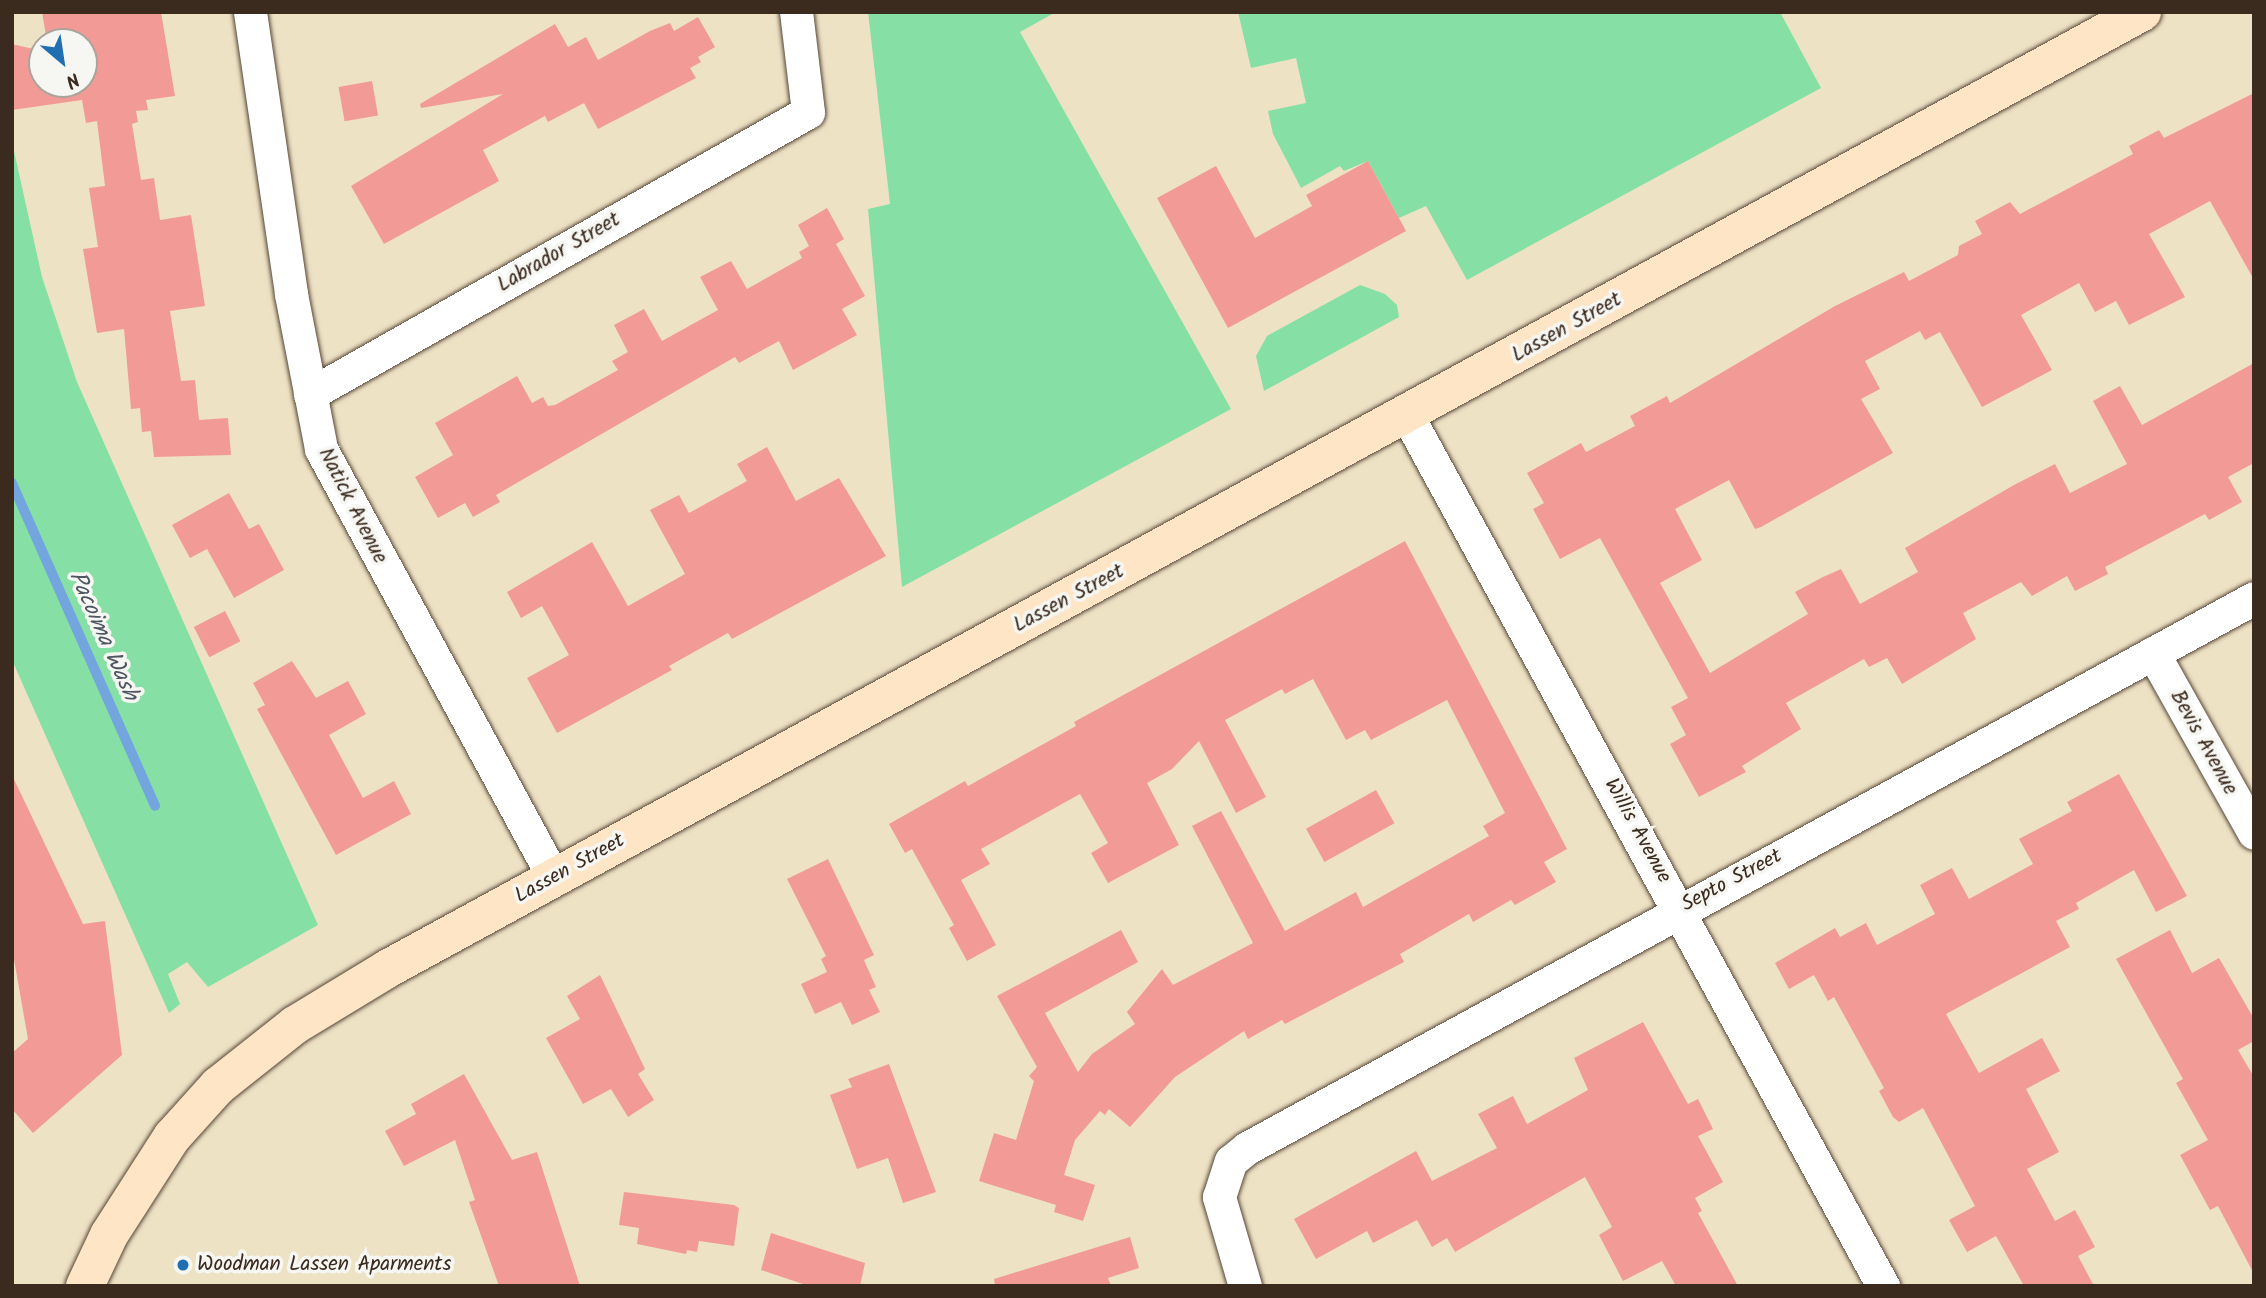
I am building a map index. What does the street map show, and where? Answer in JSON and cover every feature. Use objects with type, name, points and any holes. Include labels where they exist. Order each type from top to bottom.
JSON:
[{"type":"main road","name":"Lassen Street","points":[[85,1286],[109,1235],[172,1137],[237,1068],[295,1025],[387,969],[2142,12]]},
{"type":"street","name":"Natick Avenue","points":[[250,12],[321,449],[347,502],[554,878]]},
{"type":"street","name":"Labrador Street","points":[[310,394],[808,111],[796,12]]},
{"type":"street","name":"Willis Avenue","points":[[1407,415],[1884,1286]]},
{"type":"street","name":"Septo Street","points":[[1245,1286],[1222,1216],[1219,1197],[1231,1161],[1247,1147],[1679,909],[2254,598]]},
{"type":"street","name":"Bevis Avenue","points":[[2153,653],[2254,833]]},
{"type":"green space","points":[[868,12],[1056,12],[1020,32],[1231,409],[902,587],[868,209],[890,204]]},
{"type":"green space","points":[[1238,12],[1780,12],[1821,88],[1467,280],[1426,206],[1399,218],[1368,161],[1344,171],[1340,166],[1301,188],[1273,134],[1268,111],[1306,103],[1296,58],[1251,68]]},
{"type":"green space","points":[[12,142],[42,277],[77,382],[318,925],[208,987],[187,962],[168,974],[180,1004],[169,1013],[12,660]]},
{"type":"green space","points":[[1360,285],[1385,294],[1397,305],[1399,317],[1264,391],[1256,356],[1267,336]]},
{"type":"building","points":[[42,12],[161,12],[175,96],[146,100],[148,110],[136,111],[138,122],[132,124],[141,180],[154,178],[160,220],[191,215],[205,306],[170,311],[181,381],[195,380],[199,420],[228,418],[231,455],[154,457],[151,431],[142,432],[140,408],[131,409],[124,329],[97,333],[83,249],[98,247],[89,188],[105,186],[97,121],[86,123],[82,100],[12,110],[12,44],[28,48],[28,98],[98,98],[98,28],[45,28]]},
{"type":"building","points":[[698,17],[715,47],[698,57],[701,62],[690,68],[696,78],[598,129],[584,103],[548,122],[545,116],[483,150],[499,181],[384,244],[351,186],[503,94],[421,108],[420,104],[555,24],[568,47],[586,37],[598,60],[650,31],[670,23],[674,31]]},
{"type":"building","points":[[372,81],[378,115],[345,121],[339,87]]},
{"type":"building","points":[[2254,93],[2254,280],[2210,201],[2149,234],[2185,297],[2129,325],[2116,301],[2095,312],[2079,283],[2021,315],[2052,370],[1982,407],[1940,332],[1925,340],[1920,331],[1865,361],[1880,389],[1861,399],[1893,453],[1755,529],[1729,480],[1675,509],[1702,560],[1660,583],[1710,673],[1808,614],[1795,592],[1823,577],[1841,569],[1860,604],[1918,572],[1905,548],[2014,485],[2055,464],[2070,493],[2127,464],[2093,401],[2120,386],[2142,425],[2254,363],[2254,463],[2228,477],[2242,502],[2209,520],[2205,514],[2105,567],[2108,574],[2075,591],[2067,576],[2032,596],[2021,582],[1963,613],[1976,639],[1902,684],[1887,658],[1869,667],[1864,659],[1786,703],[1801,729],[1742,766],[1746,772],[1699,797],[1670,744],[1686,735],[1671,707],[1688,698],[1600,538],[1560,559],[1533,509],[1544,503],[1527,473],[1581,443],[1586,452],[1635,426],[1630,416],[1667,396],[1670,403],[1835,306],[1904,272],[1909,281],[1958,255],[1959,246],[1982,234],[1975,221],[2010,202],[2020,214],[2133,154],[2129,146],[2159,130],[2164,138]]},
{"type":"building","points":[[1368,161],[1406,231],[1228,328],[1157,198],[1216,166],[1255,238],[1312,206],[1306,195]]},
{"type":"building","points":[[827,208],[844,239],[836,244],[865,296],[842,309],[857,335],[793,370],[779,341],[739,363],[735,357],[496,495],[500,502],[473,517],[465,503],[438,518],[415,477],[453,455],[435,423],[517,376],[532,403],[543,397],[548,406],[555,405],[618,370],[612,361],[628,352],[614,325],[644,309],[662,341],[718,310],[700,277],[731,261],[747,289],[802,258],[799,252],[809,246],[798,225]]},
{"type":"building","points":[[767,447],[796,501],[839,478],[886,556],[732,639],[728,633],[669,666],[672,670],[557,733],[527,678],[569,655],[542,606],[521,618],[507,592],[592,542],[628,606],[685,574],[650,510],[679,495],[689,513],[747,481],[737,464]]},
{"type":"building","points":[[229,493],[249,529],[259,524],[284,570],[234,598],[207,549],[190,558],[172,525]]},
{"type":"building","points":[[1405,541],[1567,849],[1544,862],[1556,882],[1515,905],[1511,900],[1473,922],[1469,914],[1400,954],[1404,962],[1285,1024],[1282,1020],[1248,1039],[1244,1031],[1175,1077],[1130,1127],[1109,1109],[1105,1115],[1100,1111],[1075,1140],[1064,1175],[1095,1185],[1083,1221],[1054,1212],[1056,1205],[979,1181],[994,1133],[1016,1140],[1034,1081],[1029,1076],[1037,1067],[997,996],[1121,930],[1138,962],[1045,1013],[1078,1072],[1092,1054],[1135,1024],[1127,1012],[1162,969],[1173,985],[1253,943],[1192,826],[1221,811],[1285,931],[1356,892],[1363,907],[1489,836],[1483,826],[1505,813],[1447,700],[1371,740],[1365,730],[1346,740],[1313,679],[1285,694],[1282,689],[1225,720],[1266,797],[1236,813],[1199,741],[1172,769],[1147,783],[1179,845],[1108,883],[1091,853],[1108,843],[1080,794],[981,849],[990,864],[961,880],[996,945],[967,961],[949,928],[954,925],[912,849],[905,853],[889,824],[965,781],[968,786],[1076,726],[1074,722]]},
{"type":"building","points":[[225,611],[240,641],[209,657],[194,627]]},
{"type":"building","points":[[292,661],[316,698],[348,681],[366,714],[329,735],[363,798],[394,781],[411,814],[336,855],[257,709],[265,705],[253,683]]},
{"type":"building","points":[[2119,774],[2187,896],[2156,912],[2134,870],[2076,903],[2079,909],[2056,921],[2070,947],[1946,1014],[1979,1073],[2042,1038],[2060,1071],[2026,1089],[2059,1152],[2027,1169],[2055,1221],[2075,1210],[2095,1247],[2078,1256],[2094,1286],[2024,1286],[1996,1236],[1967,1252],[1949,1220],[1975,1206],[1923,1108],[1899,1122],[1893,1117],[1879,1091],[1884,1088],[1834,997],[1828,1001],[1814,975],[1789,989],[1775,963],[1835,928],[1840,937],[1866,923],[1877,945],[1935,914],[1920,885],[1952,868],[1969,899],[2033,864],[2019,839],[2072,811],[2067,802]]},
{"type":"building","points":[[12,775],[83,924],[105,921],[122,1055],[33,1133],[12,1109],[12,1053],[28,1039],[12,948]]},
{"type":"building","points":[[1376,790],[1394,823],[1324,862],[1306,829]]},
{"type":"building","points":[[828,859],[874,955],[864,960],[876,987],[869,990],[880,1012],[852,1025],[841,1002],[815,1014],[801,984],[827,972],[821,959],[826,956],[787,879]]},
{"type":"building","points":[[2170,930],[2192,973],[2219,958],[2254,1019],[2254,1041],[2238,1050],[2254,1077],[2254,1274],[2218,1206],[2210,1210],[2180,1155],[2208,1140],[2176,1083],[2183,1079],[2116,959]]},
{"type":"building","points":[[600,975],[645,1069],[638,1074],[654,1100],[628,1117],[611,1089],[583,1104],[546,1038],[580,1019],[567,996]]},
{"type":"building","points":[[1643,1022],[1688,1104],[1698,1099],[1713,1129],[1698,1136],[1723,1182],[1695,1198],[1702,1211],[1698,1213],[1738,1286],[1676,1286],[1662,1261],[1623,1281],[1599,1235],[1612,1227],[1585,1177],[1455,1252],[1447,1238],[1432,1247],[1417,1220],[1373,1243],[1367,1231],[1316,1259],[1294,1219],[1416,1151],[1432,1181],[1497,1148],[1478,1114],[1513,1096],[1527,1124],[1588,1090],[1574,1058]]},
{"type":"building","points":[[889,1064],[936,1192],[903,1203],[888,1158],[857,1169],[830,1095],[852,1087],[848,1079]]},
{"type":"building","points":[[464,1074],[512,1160],[537,1152],[580,1286],[499,1286],[469,1202],[475,1200],[455,1140],[404,1166],[385,1131],[416,1114],[411,1104]]},
{"type":"building","points":[[624,1192],[734,1205],[739,1208],[734,1246],[699,1241],[697,1252],[687,1250],[686,1254],[637,1244],[639,1228],[619,1225]]},
{"type":"building","points":[[771,1233],[865,1263],[860,1286],[809,1286],[761,1270]]},
{"type":"building","points":[[1130,1237],[1139,1268],[1108,1278],[1111,1286],[995,1286],[994,1279]]},
{"type":"waterway","name":"Pacoima Wash","points":[[12,483],[155,806]]},
{"type":"place","name":"Woodman Lassen Aparments","points":[[183,1265]]}]
